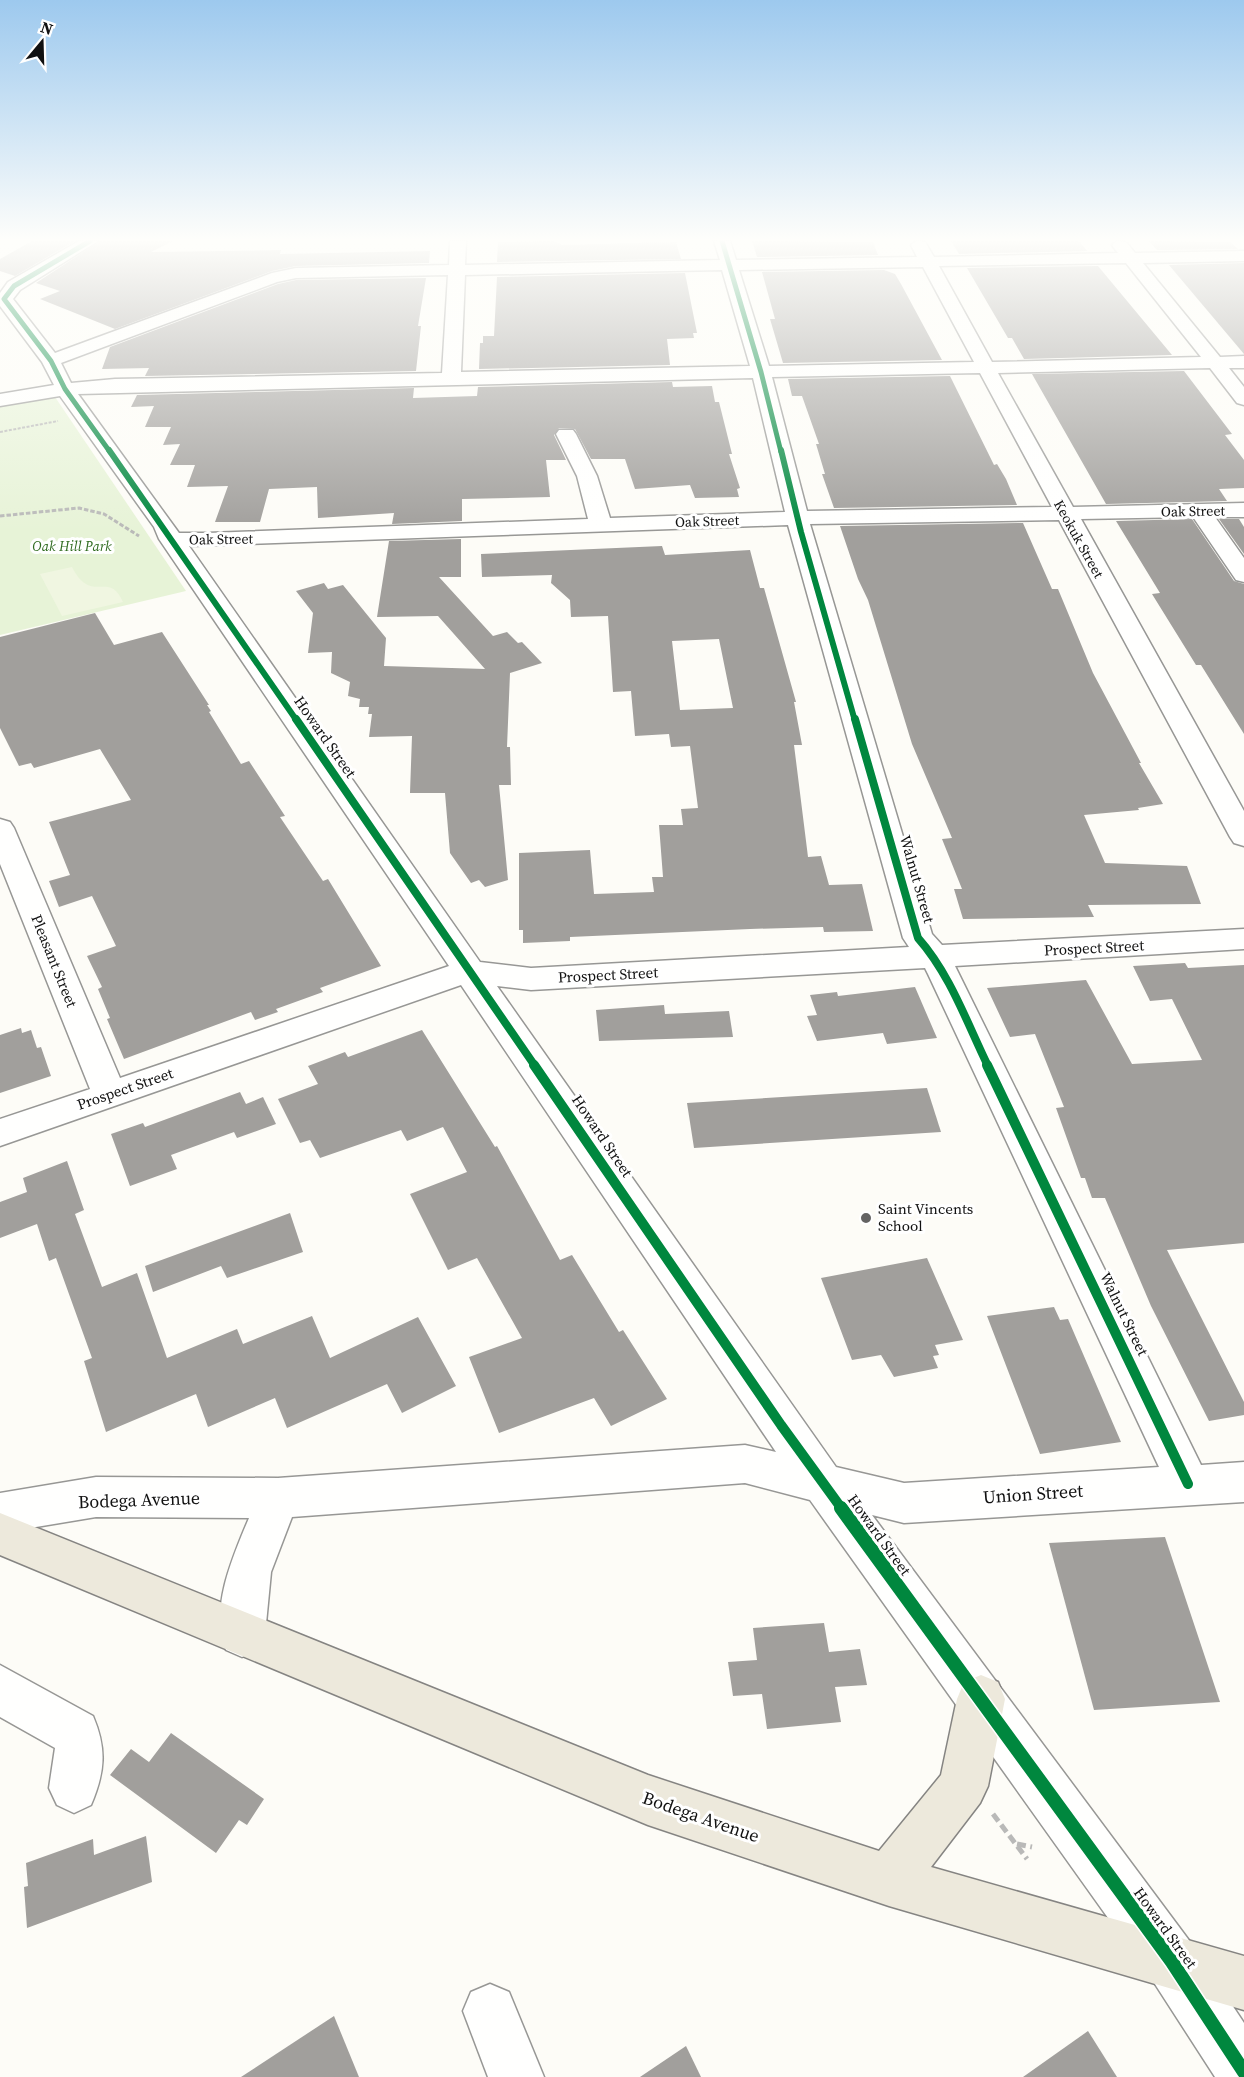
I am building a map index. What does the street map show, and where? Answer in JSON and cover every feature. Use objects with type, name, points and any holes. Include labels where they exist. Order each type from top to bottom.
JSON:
[{"type":"main road","name":"Bodega Avenue","points":[[0,1534],[648,1800],[889,1880],[1244,1983]]},
{"type":"main road","points":[[889,1880],[963,1786],[981,1699]]},
{"type":"street","name":"Howard Street","points":[[33,338],[51,361],[65,389],[823,1485],[1172,1962],[1244,2072]]},
{"type":"street","points":[[51,361],[112,338]]},
{"type":"street","points":[[451,378],[452,338]]},
{"type":"street","name":"Walnut Street","points":[[750,338],[798,518],[918,938],[934,956],[1188,1484]]},
{"type":"street","name":"Keokuk Street","points":[[969,338],[1244,837]]},
{"type":"street","points":[[1194,338],[1244,399]]},
{"type":"street","points":[[0,400],[65,389],[115,385],[1244,362]]},
{"type":"street","points":[[566,434],[587,476],[601,526]]},
{"type":"street","name":"Oak Street","points":[[170,539],[798,518],[1244,510]]},
{"type":"street","points":[[1200,511],[1244,575]]},
{"type":"street","name":"Pleasant Street","points":[[0,828],[109,1094]]},
{"type":"street","name":"Prospect Street","points":[[0,1133],[468,971],[531,979],[1244,939]]},
{"type":"street","name":"Bodega Avenue","points":[[0,1514],[96,1497],[278,1498],[745,1464],[823,1485]]},
{"type":"street","name":"Union Street","points":[[823,1485],[904,1503],[1244,1482]]},
{"type":"street","points":[[242,1634],[249,1572],[278,1498]]},
{"type":"street","points":[[0,1688],[6,1695],[76,1733],[80,1751],[74,1788]]},
{"type":"street","points":[[490,2012],[516,2077]]},
{"type":"path","points":[[0,432],[62,420]]},
{"type":"path","points":[[0,516],[79,508],[104,514],[139,536]]},
{"type":"path","points":[[987,1806],[1027,1859]]},
{"type":"path","points":[[1016,1844],[1032,1848]]},
{"type":"green space","name":"Oak Hill Park","points":[[53,394],[186,591],[0,635],[0,404]]},
{"type":"green space","points":[[72,567],[86,584],[93,587],[112,588],[123,602],[62,616],[40,574]]},
{"type":"building","points":[[134,338],[420,338],[416,371],[145,376],[149,368],[102,369],[110,347]]},
{"type":"building","points":[[483,338],[694,338],[667,339],[670,365],[479,369],[480,343],[483,343]]},
{"type":"building","points":[[776,338],[930,338],[942,360],[783,363]]},
{"type":"building","points":[[1008,338],[1158,338],[1172,355],[1024,359],[1012,338]]},
{"type":"building","points":[[1230,338],[1244,338],[1244,354]]},
{"type":"building","points":[[1184,371],[1232,434],[1225,435],[1244,460],[1244,488],[1219,489],[1227,501],[1106,504],[1032,374]]},
{"type":"building","points":[[950,376],[994,465],[997,464],[1006,479],[1017,505],[834,508],[822,474],[825,474],[816,444],[819,444],[802,396],[792,396],[788,379]]},
{"type":"building","points":[[672,382],[673,387],[712,386],[715,402],[719,402],[732,454],[729,454],[740,488],[737,489],[739,497],[695,498],[690,485],[635,489],[625,459],[591,459],[575,429],[559,428],[554,435],[566,460],[546,460],[550,497],[462,499],[462,521],[392,524],[394,513],[318,518],[317,487],[269,489],[260,522],[215,522],[228,486],[187,487],[195,465],[170,465],[180,444],[163,445],[171,427],[145,427],[154,406],[131,407],[137,395],[414,388],[413,398],[477,396],[478,387]]},
{"type":"building","points":[[1192,519],[1234,581],[1244,584],[1244,734],[1201,665],[1196,665],[1152,594],[1160,593],[1116,521]]},
{"type":"building","points":[[1219,519],[1239,519],[1244,527],[1244,554]]},
{"type":"building","points":[[1023,523],[1052,589],[1058,589],[1093,673],[1141,763],[1139,763],[1163,804],[1138,808],[1139,810],[1084,815],[1105,863],[1187,866],[1201,904],[1088,905],[1094,917],[963,919],[954,889],[962,889],[942,839],[952,838],[912,744],[868,600],[858,579],[840,526]]},
{"type":"building","points":[[461,539],[461,577],[439,577],[493,636],[507,632],[518,643],[522,642],[542,663],[510,673],[507,747],[510,747],[511,785],[499,785],[508,880],[485,887],[479,880],[471,883],[450,853],[445,793],[410,793],[412,736],[369,737],[372,714],[368,714],[369,707],[359,707],[360,699],[348,696],[350,682],[331,673],[332,652],[308,653],[313,613],[296,591],[324,583],[328,589],[343,585],[386,638],[384,666],[485,669],[438,616],[377,617],[389,541]]},
{"type":"building","points":[[662,546],[665,555],[750,550],[760,588],[764,588],[796,702],[794,702],[802,745],[794,745],[808,857],[821,856],[829,885],[862,884],[873,931],[824,932],[823,927],[750,929],[570,937],[570,941],[523,943],[523,930],[519,930],[519,853],[590,850],[594,894],[654,892],[652,877],[663,877],[659,825],[683,825],[681,809],[698,808],[690,746],[671,747],[669,734],[635,736],[631,691],[613,692],[608,616],[571,617],[570,600],[551,583],[552,575],[482,577],[481,554]],"holes":[[[719,639],[733,708],[680,710],[672,641]]]},
{"type":"building","points":[[95,613],[114,645],[162,632],[209,705],[207,705],[211,711],[209,712],[241,764],[249,761],[285,816],[280,817],[323,881],[328,879],[381,966],[320,988],[323,992],[276,1009],[278,1012],[255,1020],[251,1012],[124,1059],[107,1019],[110,1018],[98,989],[102,987],[87,956],[116,946],[92,896],[59,907],[49,881],[70,875],[49,822],[131,800],[100,749],[34,768],[31,763],[19,766],[0,728],[0,637]]},
{"type":"building","points":[[1185,963],[1188,968],[1244,965],[1244,1243],[1167,1250],[1244,1402],[1244,1415],[1209,1421],[1151,1306],[1105,1198],[1092,1198],[1085,1178],[1081,1178],[1056,1108],[1064,1107],[1035,1034],[1010,1037],[987,988],[1086,980],[1132,1064],[1202,1060],[1172,999],[1150,1001],[1133,966]]},
{"type":"building","points":[[915,987],[937,1038],[887,1044],[883,1033],[817,1041],[807,1016],[817,1015],[810,995],[837,992],[838,996]]},
{"type":"building","points":[[664,1005],[665,1014],[729,1011],[733,1037],[599,1041],[596,1010]]},
{"type":"building","points":[[21,1028],[22,1033],[31,1030],[37,1048],[41,1047],[51,1076],[0,1093],[0,1035]]},
{"type":"building","points":[[422,1030],[495,1147],[497,1146],[560,1260],[572,1255],[619,1332],[623,1330],[667,1399],[611,1426],[594,1398],[499,1433],[469,1357],[522,1338],[477,1258],[448,1270],[410,1194],[467,1172],[443,1127],[407,1141],[401,1130],[320,1158],[310,1140],[300,1143],[278,1099],[318,1084],[308,1066],[345,1052],[348,1057]]},
{"type":"building","points":[[927,1088],[941,1132],[694,1148],[687,1103]]},
{"type":"building","points":[[240,1092],[246,1104],[263,1097],[276,1124],[237,1138],[234,1132],[171,1155],[177,1169],[130,1186],[111,1134],[143,1123],[145,1127]]},
{"type":"building","points":[[67,1161],[84,1210],[75,1214],[102,1287],[137,1273],[167,1358],[237,1329],[243,1344],[312,1316],[330,1358],[418,1317],[456,1386],[402,1413],[387,1384],[287,1428],[275,1398],[208,1427],[196,1394],[106,1432],[84,1361],[92,1358],[56,1258],[49,1261],[37,1224],[0,1238],[0,1202],[27,1192],[23,1178]]},
{"type":"building","points":[[290,1213],[303,1252],[227,1278],[221,1266],[153,1292],[145,1266]]},
{"type":"building","points":[[927,1258],[963,1340],[935,1345],[939,1355],[933,1356],[938,1368],[894,1377],[881,1355],[852,1360],[821,1278]]},
{"type":"building","points":[[1054,1307],[1060,1320],[1068,1319],[1121,1442],[1040,1454],[987,1316]]},
{"type":"building","points":[[1165,1537],[1220,1702],[1094,1710],[1049,1543]]},
{"type":"building","points":[[824,1623],[829,1652],[860,1649],[867,1685],[835,1687],[841,1722],[767,1729],[762,1694],[733,1696],[728,1662],[757,1660],[753,1628]]},
{"type":"building","points":[[171,1733],[264,1799],[247,1825],[239,1820],[216,1853],[110,1775],[131,1749],[149,1762]]},
{"type":"building","points":[[146,1836],[152,1882],[27,1928],[24,1887],[28,1886],[26,1863],[93,1839],[94,1855]]},
{"type":"building","points":[[334,2016],[359,2077],[241,2077]]},
{"type":"building","points":[[1088,2031],[1117,2077],[1023,2077]]},
{"type":"building","points":[[686,2046],[701,2077],[640,2077]]},
{"type":"cycle path","points":[[33,338],[51,361],[65,389],[163,525],[781,1425],[1172,1962],[1244,2072]]},
{"type":"cycle path","points":[[751,338],[801,532],[918,938],[934,956],[944,974],[1188,1484]]},
{"type":"place","name":"Saint Vincents School","points":[[866,1218]]}]
